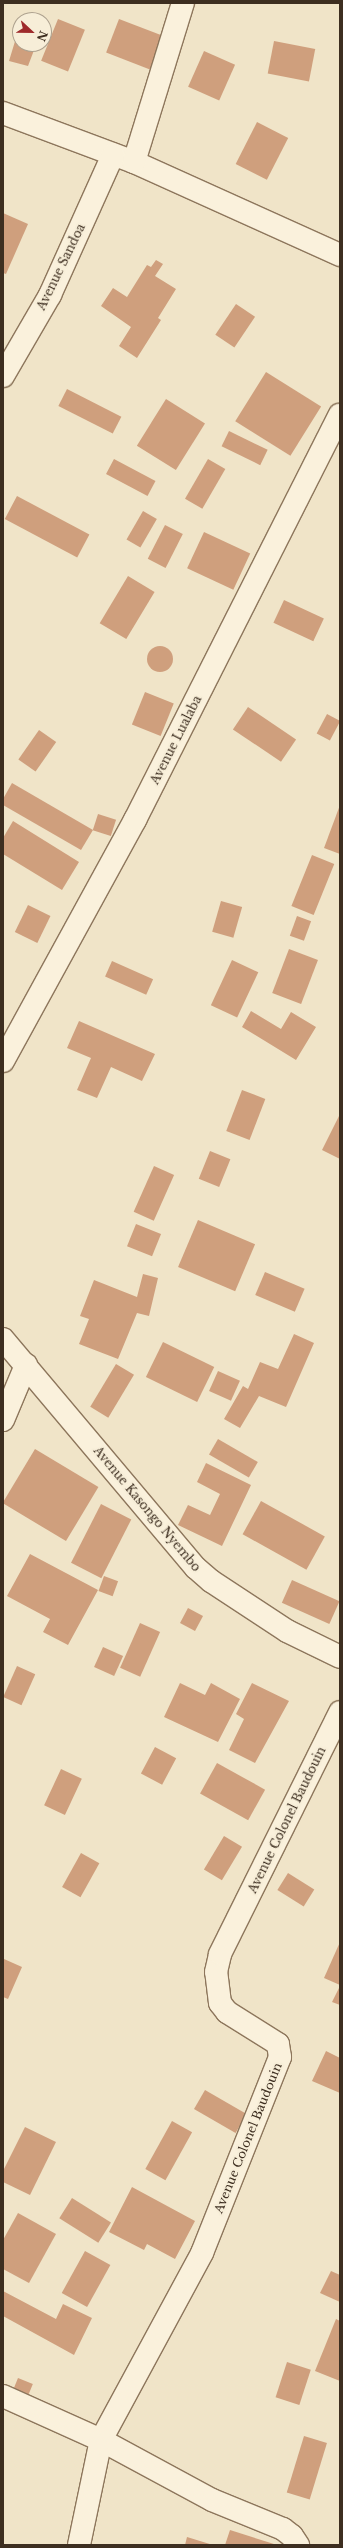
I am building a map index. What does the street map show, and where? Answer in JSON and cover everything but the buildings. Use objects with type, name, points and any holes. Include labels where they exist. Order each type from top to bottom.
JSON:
[{"type":"street","points":[[134,162],[183,3]]},
{"type":"street","points":[[3,113],[134,162],[340,255]]},
{"type":"street","name":"Avenue Sandoa","points":[[3,376],[50,295],[113,155]]},
{"type":"street","name":"Avenue Lualaba","points":[[3,1061],[135,820],[340,415]]},
{"type":"street","name":"Avenue Kasongo Nyembo","points":[[3,1339],[26,1364],[196,1568],[211,1581],[288,1631],[340,1657]]},
{"type":"street","points":[[3,1420],[26,1364]]},
{"type":"street","name":"Avenue Colonel Baudouin","points":[[79,2545],[101,2440],[202,2253],[280,2057],[278,2044],[227,2012],[220,2003],[216,1972],[220,1954],[340,1712]]},
{"type":"street","points":[[3,2396],[101,2440],[212,2500],[283,2529],[292,2536],[298,2545]]}]
